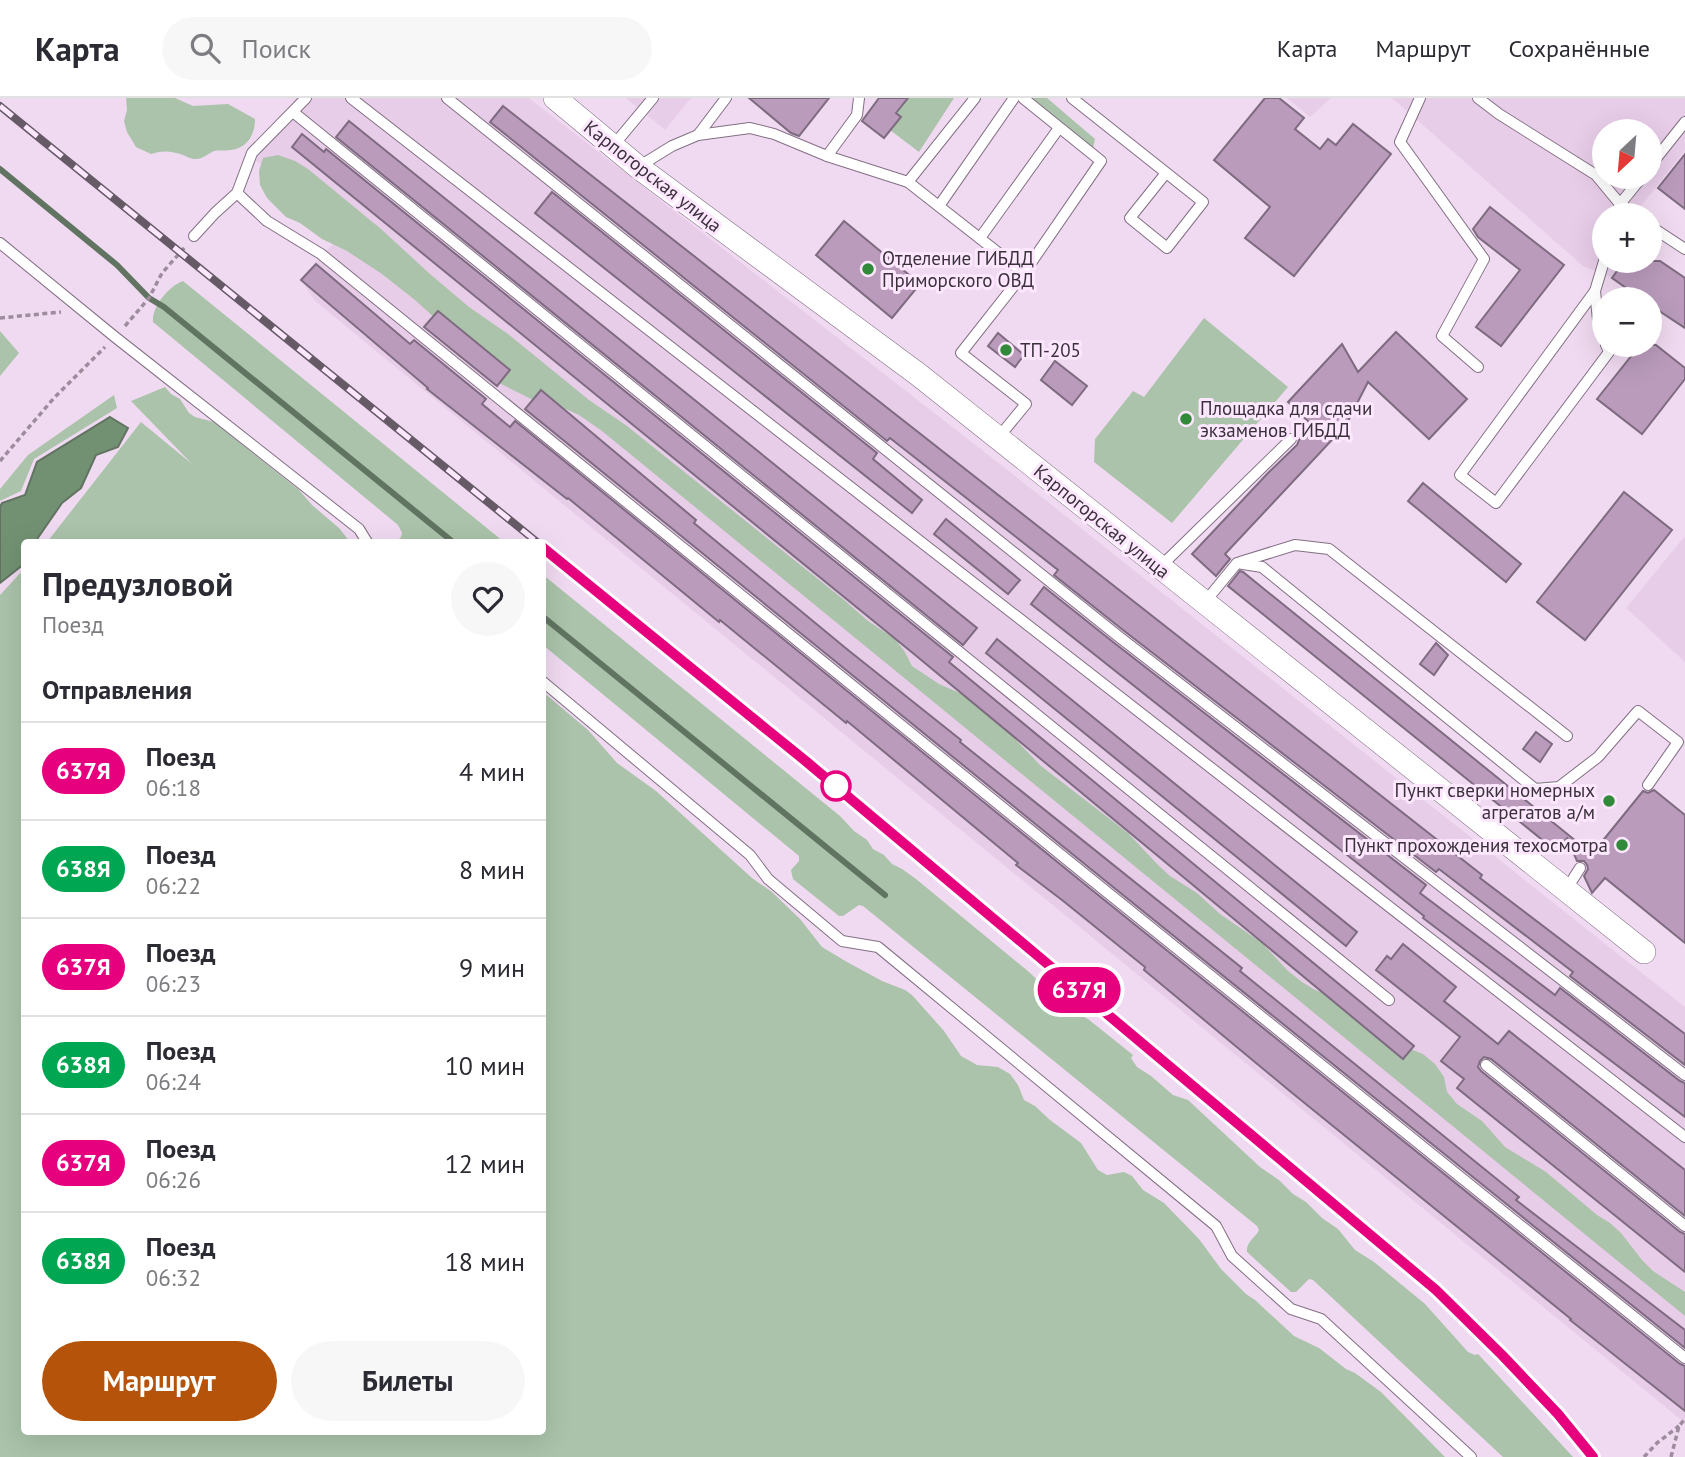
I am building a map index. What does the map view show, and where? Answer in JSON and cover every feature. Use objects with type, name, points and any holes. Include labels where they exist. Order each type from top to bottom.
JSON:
[{"type":"street","name":"Карпогорская улица","points":[[555,98],[638,167],[919,375],[1644,952]]},
{"type":"lane","points":[[194,236],[237,193],[252,153],[306,98]]},
{"type":"lane","points":[[351,98],[1685,1137]]},
{"type":"lane","points":[[447,98],[1118,636],[1685,1075]]},
{"type":"lane","points":[[613,146],[653,98]]},
{"type":"lane","points":[[698,135],[726,98]]},
{"type":"lane","points":[[828,156],[857,114],[859,98]]},
{"type":"lane","points":[[908,182],[975,98]]},
{"type":"lane","points":[[939,206],[1014,98]]},
{"type":"lane","points":[[998,438],[1026,404],[961,353],[1024,273],[1101,161],[1023,98]]},
{"type":"lane","points":[[1073,98],[1203,202],[1167,248],[1130,218],[1166,173]]},
{"type":"lane","points":[[1420,98],[1400,142],[1484,258],[1441,336],[1479,367]]},
{"type":"lane","points":[[1478,98],[1595,175],[1613,203]]},
{"type":"lane","points":[[293,113],[1389,1000]]},
{"type":"lane","points":[[1662,151],[1685,122]]},
{"type":"lane","points":[[638,167],[672,146],[698,135],[750,128],[774,134],[828,156],[908,182],[1024,273]]},
{"type":"lane","points":[[980,238],[1059,128]]},
{"type":"lane","points":[[237,193],[267,222],[321,254],[1685,1358]]},
{"type":"lane","points":[[1662,234],[1685,249]]},
{"type":"lane","points":[[0,243],[359,529],[365,539]]},
{"type":"lane","points":[[1592,295],[1461,475],[1496,503],[1605,357]]},
{"type":"lane","points":[[1160,567],[1291,439]]},
{"type":"lane","points":[[1205,602],[1237,563],[1295,545],[1329,549],[1567,736]]},
{"type":"lane","points":[[1237,563],[1262,567],[1535,789],[1559,787],[1598,757],[1638,711],[1678,742],[1648,785]]},
{"type":"lane","points":[[546,684],[750,855],[768,879],[842,941],[878,947],[1216,1226],[1232,1256],[1291,1309],[1321,1319],[1471,1457]]},
{"type":"lane","points":[[1566,890],[1580,868]]},
{"type":"lane","points":[[1486,1065],[1685,1226]]},
{"type":"path","points":[[0,460],[54,398],[115,337],[149,298],[162,273],[194,236]]},
{"type":"path","points":[[0,318],[82,310]]},
{"type":"path","points":[[1644,1457],[1685,1419]]},
{"type":"path","points":[[1671,1457],[1679,1426]]},
{"type":"shaded area","points":[[126,98],[175,98],[193,106],[228,104],[255,119],[254,130],[242,147],[214,151],[200,159],[167,152],[151,154],[136,147],[127,132],[124,121]]},
{"type":"shaded area","points":[[296,98],[529,98],[1005,468],[1685,1007],[1685,1423],[315,301],[301,280],[345,230],[246,153]]},
{"type":"shaded area","points":[[626,98],[691,98],[665,130]]},
{"type":"shaded area","points":[[908,98],[954,98],[919,152],[890,130],[901,117],[896,113]]},
{"type":"shaded area","points":[[1030,98],[1047,98],[1095,139],[1093,148]]},
{"type":"shaded area","points":[[1287,98],[1331,98],[1310,117]]},
{"type":"shaded area","points":[[1392,98],[1685,98],[1685,150],[1662,179],[1662,119],[1592,119],[1592,189],[1654,189],[1643,203],[1592,203],[1592,270],[1583,266]]},
{"type":"shaded area","points":[[278,155],[308,169],[469,307],[627,426],[868,621],[895,639],[912,666],[939,684],[969,697],[994,717],[1041,766],[1128,833],[1170,876],[1197,893],[1220,914],[1262,943],[1302,982],[1330,995],[1408,1048],[1423,1054],[1435,1064],[1444,1077],[1447,1092],[1457,1104],[1482,1121],[1505,1147],[1546,1172],[1610,1223],[1653,1271],[1685,1292],[1685,1316],[602,431],[579,415],[539,403],[499,383],[447,329],[382,274],[286,217],[267,198],[260,185],[259,171],[263,158]]},
{"type":"shaded area","points":[[1600,273],[1616,273],[1612,278]]},
{"type":"shaded area","points":[[183,281],[500,539],[399,539],[402,533],[398,525],[153,322],[155,310],[162,297]]},
{"type":"shaded area","name":"Площадка для сдачи экзаменов ГИБДД","points":[[1204,318],[1288,387],[1172,523],[1094,462],[1095,439],[1133,391],[1144,397]]},
{"type":"shaded area","points":[[0,331],[19,353],[0,376]]},
{"type":"shaded area","points":[[165,387],[180,399],[189,413],[214,422],[299,490],[348,539],[49,539],[141,422],[192,464],[131,401]]},
{"type":"shaded area","points":[[114,395],[117,408],[34,459],[21,491],[0,501],[0,489],[28,455]]},
{"type":"shaded area","points":[[110,417],[128,428],[118,447],[96,455],[81,488],[62,503],[37,539],[21,539],[21,566],[0,583],[0,507],[2,503],[25,495],[37,462]]},
{"type":"shaded area","points":[[1685,536],[1685,662],[1626,608]]},
{"type":"shaded area","points":[[21,572],[21,1435],[546,1435],[546,695],[588,730],[617,763],[656,791],[752,878],[772,892],[800,919],[822,947],[912,995],[944,1031],[961,1056],[977,1065],[998,1067],[1010,1074],[1024,1100],[1081,1143],[1098,1170],[1107,1175],[1124,1172],[1132,1176],[1143,1190],[1164,1203],[1199,1239],[1221,1269],[1246,1294],[1294,1336],[1319,1348],[1381,1392],[1445,1457],[0,1457],[0,595]]},
{"type":"shaded area","points":[[546,577],[840,816],[867,840],[873,849],[916,879],[1051,993],[1065,999],[1077,1013],[1133,1055],[1131,1058],[1137,1067],[1173,1095],[1188,1100],[1260,1167],[1338,1229],[1355,1250],[1374,1262],[1425,1304],[1468,1352],[1478,1354],[1573,1457],[1503,1457],[1313,1280],[1309,1279],[1296,1292],[1291,1292],[1247,1252],[1249,1243],[1259,1230],[1257,1226],[863,906],[859,905],[839,916],[793,879],[791,870],[799,861],[799,856],[546,647]]},
{"type":"building","points":[[749,98],[829,98],[799,136],[791,133]]},
{"type":"building","points":[[879,98],[908,98],[896,113],[901,117],[884,138],[862,121]]},
{"type":"building","points":[[1265,98],[1279,98],[1304,118],[1295,129],[1320,149],[1328,139],[1336,145],[1353,124],[1391,154],[1294,276],[1245,238],[1270,207],[1214,160]]},
{"type":"building","points":[[503,106],[1482,875],[1480,878],[1685,1034],[1685,1065],[1570,976],[1573,972],[1439,869],[1436,872],[1123,630],[1054,575],[1058,570],[890,438],[887,441],[490,122]]},
{"type":"building","points":[[349,121],[977,628],[963,645],[336,137]]},
{"type":"building","points":[[302,134],[324,152],[326,149],[953,657],[949,662],[1414,1046],[1403,1059],[914,654],[292,147]]},
{"type":"building","points":[[1685,154],[1685,209],[1659,189],[1662,189],[1662,183]]},
{"type":"building","points":[[552,192],[877,453],[873,459],[922,500],[912,513],[535,213]]},
{"type":"building","points":[[1490,207],[1564,265],[1501,346],[1476,327],[1520,270],[1478,237],[1473,229]]},
{"type":"building","name":"Отделение ГИБДД Приморского ОВД","points":[[844,221],[920,284],[892,318],[816,255]]},
{"type":"building","points":[[1662,262],[1685,278],[1685,328],[1662,313],[1662,287],[1625,287],[1612,278],[1616,273],[1662,273]]},
{"type":"building","points":[[316,264],[410,344],[414,340],[486,399],[482,404],[510,427],[515,421],[1082,882],[1685,1366],[1685,1411],[1291,1092],[1144,970],[1145,967],[1016,865],[1018,863],[847,721],[846,723],[568,498],[427,389],[301,280]]},
{"type":"building","points":[[438,311],[510,370],[497,386],[424,327]]},
{"type":"building","points":[[1396,332],[1467,399],[1429,439],[1368,382],[1346,425],[1225,554],[1230,559],[1216,576],[1192,554],[1297,445],[1312,425],[1288,402],[1342,344],[1358,372]]},
{"type":"building","name":"ТП-205","points":[[998,333],[1024,355],[1015,367],[988,346]]},
{"type":"building","points":[[1662,350],[1685,368],[1685,379],[1642,434],[1597,399],[1630,357],[1662,357]]},
{"type":"building","points":[[1055,361],[1087,386],[1072,405],[1041,380]]},
{"type":"building","points":[[541,390],[696,520],[694,523],[961,740],[960,742],[1242,968],[1240,971],[1519,1197],[1516,1200],[1685,1330],[1685,1348],[525,409]]},
{"type":"building","points":[[1423,483],[1521,564],[1506,582],[1408,501]]},
{"type":"building","points":[[1624,492],[1672,530],[1585,640],[1537,602]]},
{"type":"building","points":[[946,519],[1020,580],[1008,594],[934,534]]},
{"type":"building","points":[[1240,571],[1592,854],[1643,791],[1648,793],[1654,790],[1685,815],[1685,943],[1605,878],[1592,893],[1584,876],[1587,865],[1584,861],[1577,861],[1567,838],[1556,851],[1228,586]]},
{"type":"building","points":[[1044,587],[1426,885],[1420,893],[1555,995],[1560,988],[1685,1083],[1685,1117],[1423,918],[1424,916],[1031,604]]},
{"type":"building","points":[[997,639],[1357,932],[1346,946],[986,653]]},
{"type":"building","points":[[1436,643],[1448,655],[1434,675],[1420,664]]},
{"type":"building","points":[[1536,732],[1552,744],[1540,762],[1523,749]]},
{"type":"building","points":[[1403,944],[1456,987],[1444,1001],[1498,1044],[1509,1031],[1685,1170],[1685,1216],[1491,1059],[1484,1057],[1480,1061],[1478,1067],[1481,1071],[1685,1234],[1685,1272],[1457,1088],[1464,1079],[1441,1061],[1460,1037],[1376,970],[1387,956],[1391,959]]},
{"type":"waterway","points":[[0,169],[117,265],[149,298],[164,307],[449,539]]},
{"type":"waterway","points":[[546,619],[885,895]]},
{"type":"railway","points":[[0,106],[533,539]]},
{"type":"railway","points":[[546,550],[808,763],[1436,1290],[1558,1414],[1593,1457]]},
{"type":"train","name":"637Я","points":[[546,550],[808,763],[1436,1290],[1558,1414],[1593,1457]]},
{"type":"place","name":"Отделение ГИБДД Приморского ОВД","points":[[868,269]]},
{"type":"place","name":"ТП-205","points":[[1006,350]]},
{"type":"place","name":"Площадка для сдачи экзаменов ГИБДД","points":[[1186,419]]},
{"type":"place","name":"Пункт сверки номерных агрегатов а/м","points":[[1609,801]]},
{"type":"place","name":"Пункт прохождения техосмотра","points":[[1622,845]]}]
